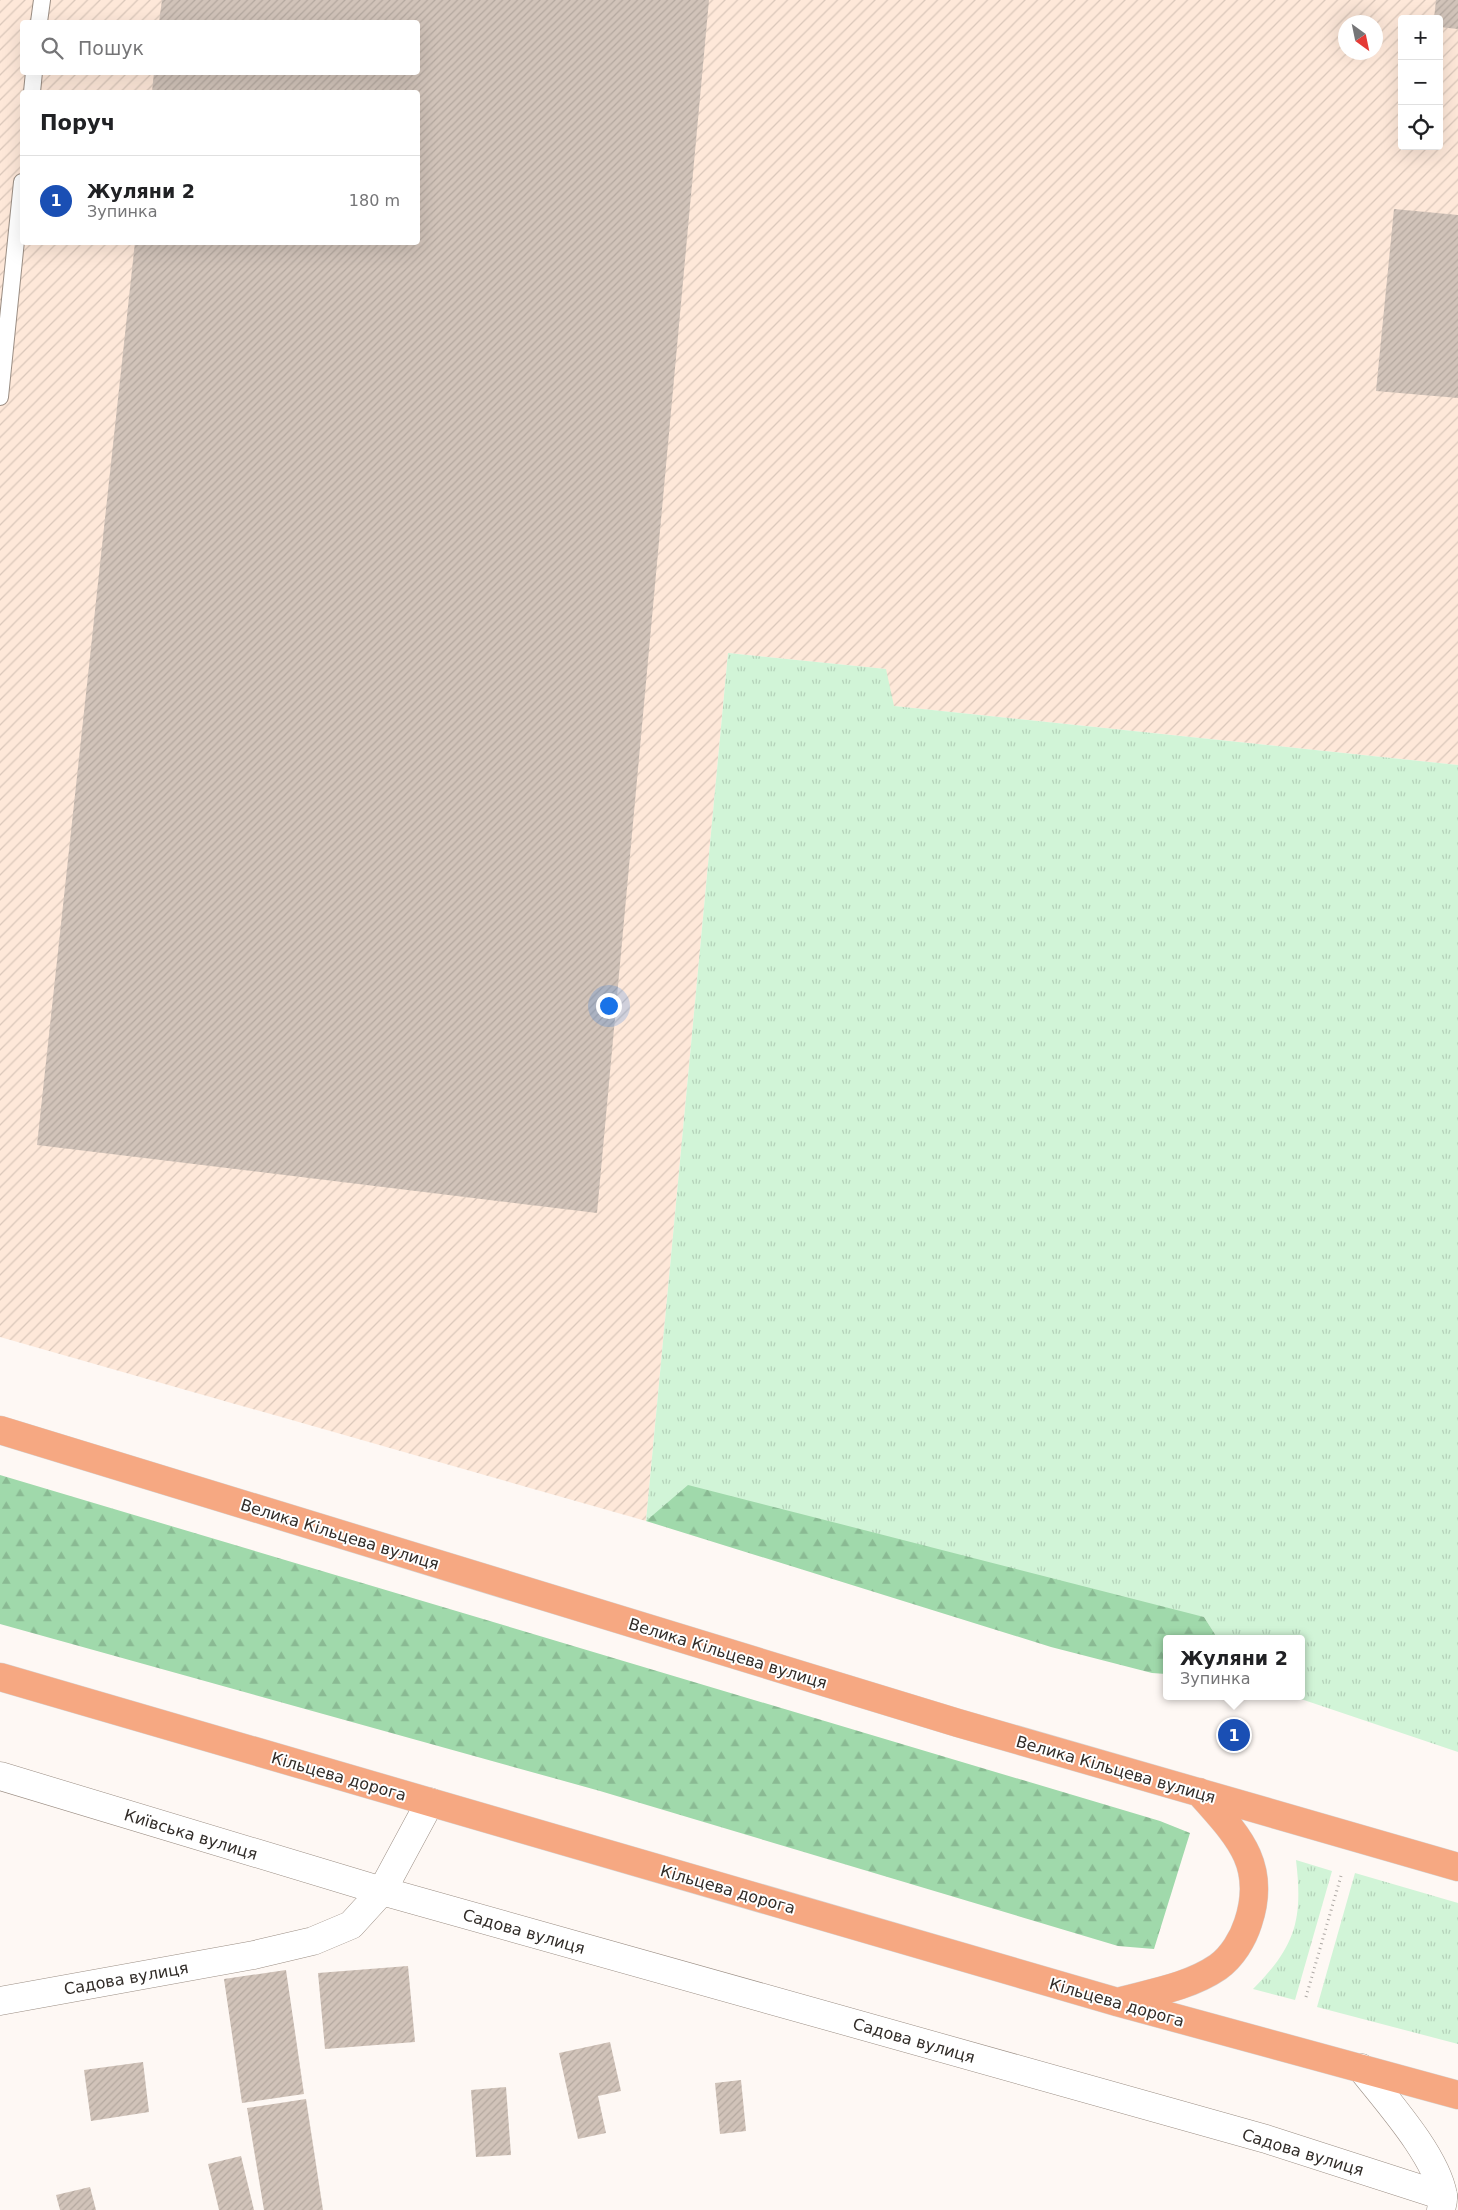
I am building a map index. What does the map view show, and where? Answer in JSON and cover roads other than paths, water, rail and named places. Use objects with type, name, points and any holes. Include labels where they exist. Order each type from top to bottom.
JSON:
[{"type":"highway","name":"Велика Кільцева вулиця","points":[[0,1430],[958,1723],[1458,1867]]},
{"type":"highway","name":"Кільцева дорога","points":[[0,1677],[1117,2002],[1458,2095]]},
{"type":"highway","points":[[1117,2002],[1189,1982],[1219,1966],[1234,1951],[1246,1932],[1253,1908],[1255,1885],[1249,1857],[1236,1834],[1199,1792]]},
{"type":"street","name":"Київська вулиця","points":[[0,1776],[382,1891]]},
{"type":"street","name":"Садова вулиця","points":[[0,2001],[254,1956],[313,1942],[351,1925],[382,1891],[430,1802]]},
{"type":"street","name":"Садова вулиця","points":[[382,1891],[1266,2139],[1447,2196]]},
{"type":"street","points":[[1360,2068],[1407,2126],[1425,2154],[1447,2196]]},
{"type":"lane","points":[[39,20],[42,0]]},
{"type":"lane","points":[[32,90],[34,75]]},
{"type":"lane","points":[[0,397],[20,202]]},
{"type":"place","name":"Жуляни 2","points":[[1234,1735]]}]
